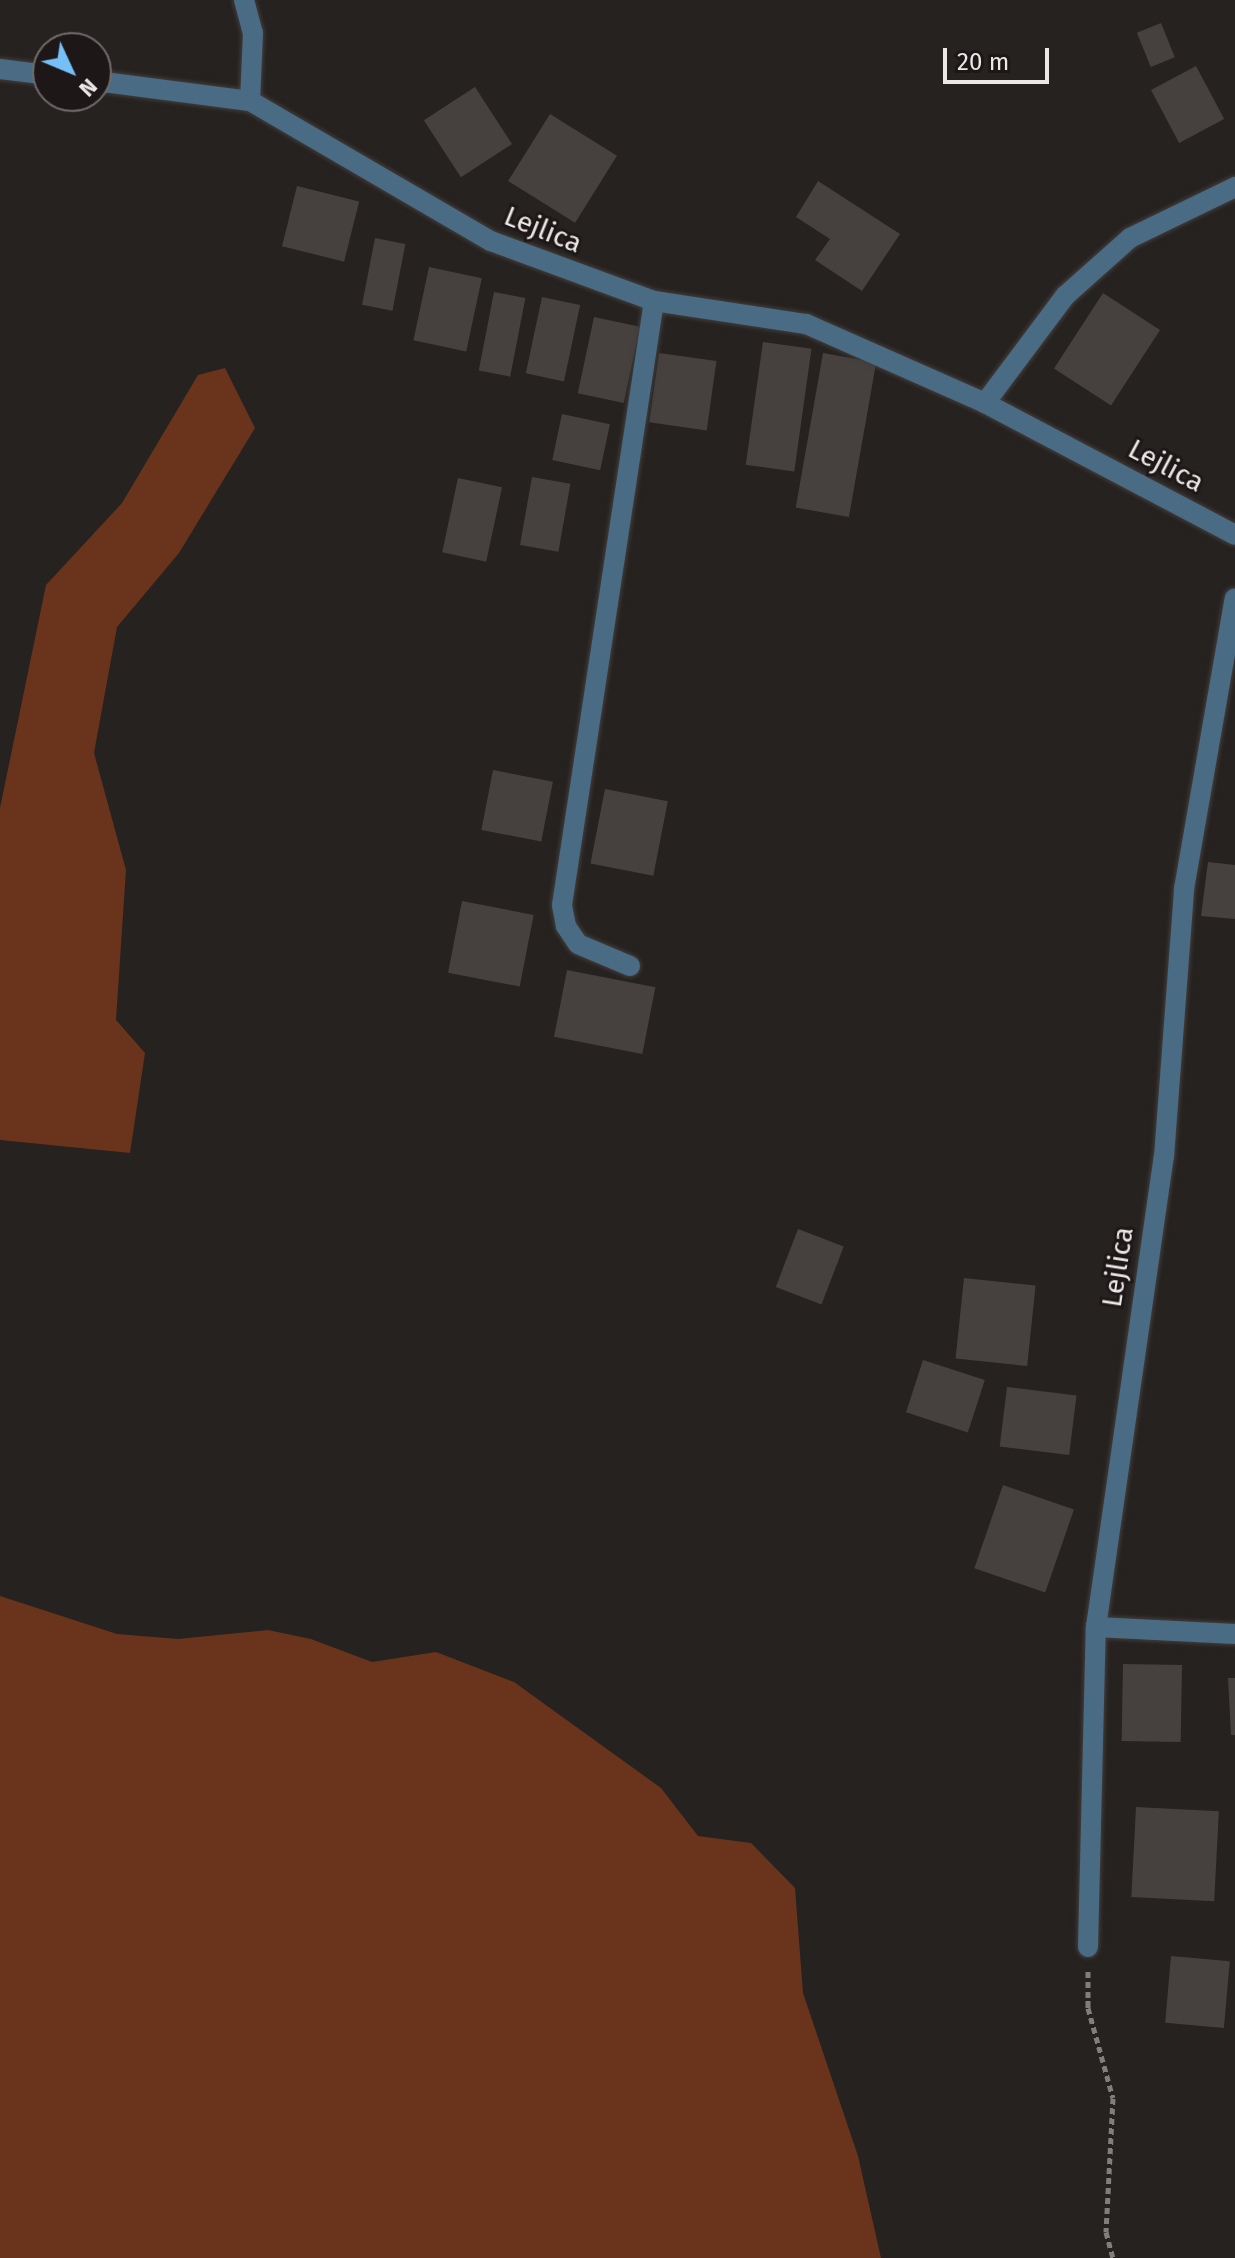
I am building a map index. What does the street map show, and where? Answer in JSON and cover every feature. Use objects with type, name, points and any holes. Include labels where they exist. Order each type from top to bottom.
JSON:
[{"type":"street","points":[[244,0],[253,33],[250,101]]},
{"type":"street","points":[[0,69],[32,73]]},
{"type":"street","name":"Lejlica","points":[[112,83],[250,101],[491,241],[654,301],[806,324],[985,403],[1235,535]]},
{"type":"street","points":[[985,403],[1065,296],[1130,238],[1235,187]]},
{"type":"street","points":[[630,966],[578,944],[566,926],[562,905],[654,301]]},
{"type":"street","name":"Lejlica","points":[[1088,1947],[1096,1627],[1164,1157],[1184,889],[1235,598]]},
{"type":"street","points":[[1096,1627],[1235,1634]]},
{"type":"path","points":[[1088,1947],[1088,2008],[1113,2098],[1106,2232],[1113,2258]]},
{"type":"shaded area","points":[[225,368],[255,428],[179,553],[117,627],[94,753],[126,870],[116,1020],[145,1053],[130,1153],[0,1140],[0,808],[46,585],[122,503],[198,375]]},
{"type":"shaded area","points":[[0,1596],[117,1634],[178,1639],[268,1630],[311,1639],[372,1662],[436,1652],[514,1682],[661,1788],[698,1836],[751,1843],[795,1888],[803,1993],[858,2156],[881,2258],[0,2258]]},
{"type":"building","points":[[1161,23],[1175,57],[1151,67],[1137,33]]},
{"type":"building","points":[[1196,66],[1224,119],[1179,143],[1151,90]]},
{"type":"building","points":[[475,87],[512,144],[461,177],[424,120]]},
{"type":"building","points":[[550,114],[617,156],[575,223],[508,181]]},
{"type":"building","points":[[818,181],[900,234],[862,291],[815,260],[830,239],[796,217]]},
{"type":"building","points":[[297,186],[359,201],[344,262],[282,246]]},
{"type":"building","points":[[375,238],[405,244],[392,311],[362,305]]},
{"type":"building","points":[[429,267],[482,278],[466,352],[413,340]]},
{"type":"building","points":[[494,292],[525,298],[510,377],[479,371]]},
{"type":"building","points":[[1103,293],[1160,330],[1111,406],[1054,368]]},
{"type":"building","points":[[542,297],[580,305],[564,381],[526,373]]},
{"type":"building","points":[[594,317],[640,327],[624,403],[578,393]]},
{"type":"building","points":[[763,342],[812,349],[794,472],[746,465]]},
{"type":"building","points":[[659,353],[716,361],[707,430],[649,422]]},
{"type":"building","points":[[823,353],[876,362],[849,517],[796,508]]},
{"type":"building","points":[[562,414],[610,424],[600,470],[552,460]]},
{"type":"building","points":[[532,477],[570,484],[558,552],[520,545]]},
{"type":"building","points":[[458,478],[502,487],[486,562],[442,552]]},
{"type":"building","points":[[493,770],[553,782],[541,842],[481,830]]},
{"type":"building","points":[[605,789],[668,801],[653,876],[590,864]]},
{"type":"building","points":[[1208,862],[1235,865],[1235,919],[1201,916]]},
{"type":"building","points":[[462,901],[534,915],[520,987],[448,973]]},
{"type":"building","points":[[567,970],[655,987],[642,1054],[554,1037]]},
{"type":"building","points":[[798,1229],[844,1247],[822,1304],[776,1287]]},
{"type":"building","points":[[964,1278],[1036,1286],[1027,1366],[956,1359]]},
{"type":"building","points":[[923,1360],[985,1380],[968,1432],[906,1412]]},
{"type":"building","points":[[1007,1387],[1076,1396],[1069,1455],[1000,1447]]},
{"type":"building","points":[[1003,1485],[1074,1509],[1045,1593],[974,1568]]},
{"type":"building","points":[[1123,1664],[1182,1665],[1181,1742],[1122,1741]]},
{"type":"building","points":[[1228,1678],[1235,1678],[1235,1735],[1231,1735]]},
{"type":"building","points":[[1136,1807],[1219,1811],[1214,1901],[1131,1897]]},
{"type":"building","points":[[1171,1956],[1230,1961],[1224,2028],[1165,2023]]}]
